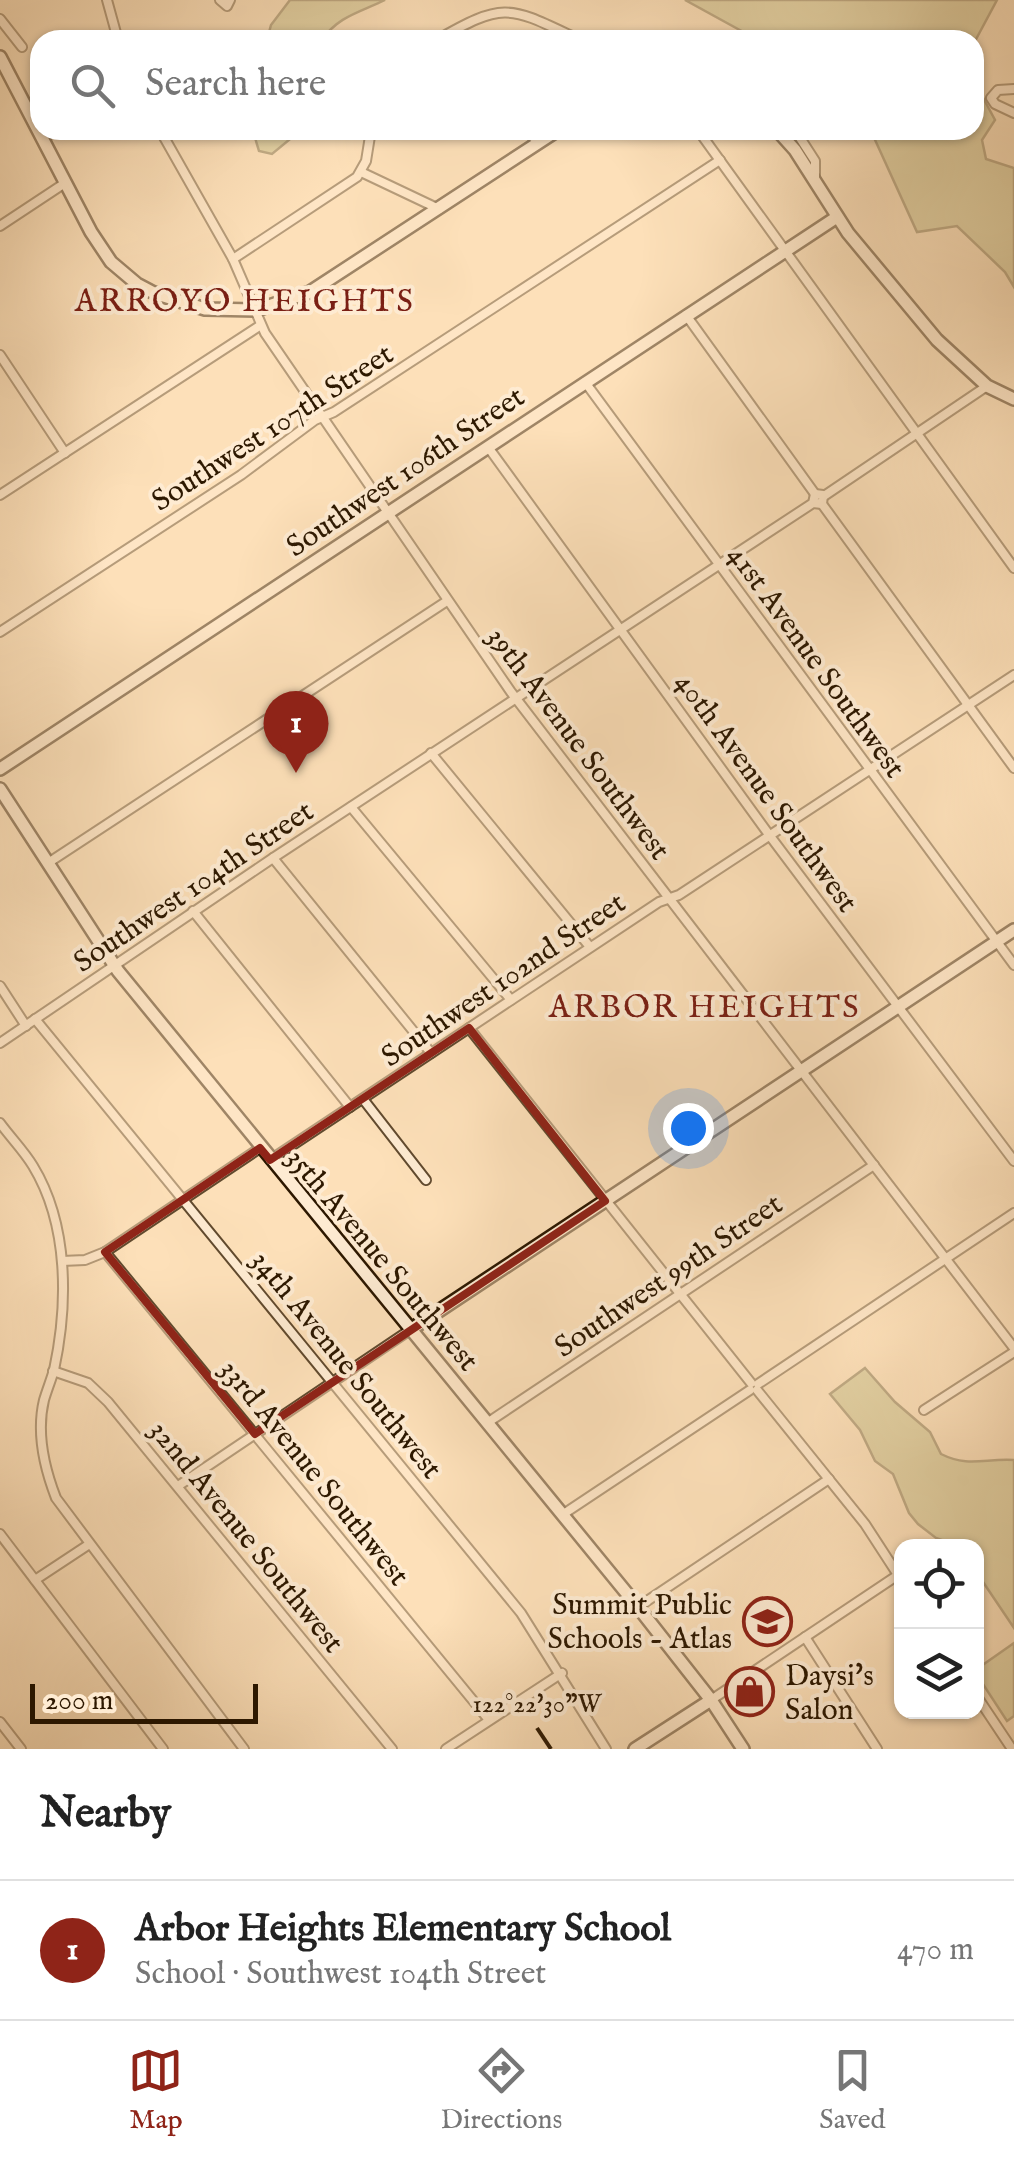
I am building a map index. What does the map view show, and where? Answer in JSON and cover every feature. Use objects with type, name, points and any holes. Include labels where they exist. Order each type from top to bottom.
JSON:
[{"type":"street","points":[[106,0],[115,30]]},
{"type":"street","points":[[220,0],[226,6],[230,0]]},
{"type":"street","points":[[452,30],[493,9],[520,12],[559,30]]},
{"type":"street","points":[[0,19],[22,46]]},
{"type":"street","points":[[0,57],[30,115]]},
{"type":"street","points":[[1014,89],[998,90],[992,95],[995,104],[1014,113]]},
{"type":"street","points":[[43,140],[111,262],[137,284],[186,306],[225,311],[258,310],[310,292],[538,141]]},
{"type":"street","name":"39th Avenue Southwest","points":[[166,140],[233,259],[258,310],[261,325],[447,601],[516,699],[1014,1350]]},
{"type":"street","points":[[233,259],[350,183],[366,161],[369,140]]},
{"type":"street","points":[[705,140],[1014,568]]},
{"type":"street","points":[[784,140],[838,216],[937,340],[987,386],[1014,400]]},
{"type":"street","points":[[801,140],[815,161],[815,181]]},
{"type":"street","name":"Southwest 107th Street","points":[[0,632],[240,474],[273,448],[720,160]]},
{"type":"street","points":[[361,172],[438,209]]},
{"type":"street","points":[[0,226],[65,183]]},
{"type":"street","name":"Southwest 106th Street","points":[[0,769],[838,216]]},
{"type":"street","points":[[686,315],[1014,768]]},
{"type":"street","points":[[0,495],[261,325]]},
{"type":"street","points":[[0,355],[65,453]]},
{"type":"street","name":"41st Avenue Southwest","points":[[585,382],[1014,966]]},
{"type":"street","name":"Southwest 104th Street","points":[[0,1043],[272,858],[987,386]]},
{"type":"street","name":"40th Avenue Southwest","points":[[488,447],[770,836],[1014,1161]]},
{"type":"street","points":[[48,863],[447,601]]},
{"type":"street","name":"Southwest 102nd Street","points":[[270,1160],[659,902],[770,836],[1014,675]]},
{"type":"street","points":[[431,753],[590,948]]},
{"type":"street","name":"35th Avenue Southwest","points":[[0,789],[114,966],[638,1607],[711,1700],[743,1749]]},
{"type":"street","points":[[351,807],[512,1000]]},
{"type":"street","points":[[272,858],[431,1053]]},
{"type":"street","points":[[193,911],[350,1107]]},
{"type":"street","points":[[178,1486],[1014,930]]},
{"type":"street","points":[[0,986],[26,1026]]},
{"type":"street","name":"34th Avenue Southwest","points":[[35,1019],[521,1612],[606,1749]]},
{"type":"street","points":[[469,1028],[894,1567]]},
{"type":"street","points":[[364,1098],[426,1180]]},
{"type":"street","points":[[0,1124],[33,1166],[45,1190],[62,1262],[61,1317],[54,1371],[44,1400],[40,1430],[56,1498],[244,1749]]},
{"type":"street","points":[[62,1262],[85,1260],[106,1252],[260,1148]]},
{"type":"street","name":"Southwest 99th Street","points":[[486,1422],[874,1165]]},
{"type":"street","points":[[562,1515],[1014,1213]]},
{"type":"street","name":"33rd Avenue Southwest","points":[[106,1252],[489,1720]]},
{"type":"street","points":[[924,1410],[1014,1350]]},
{"type":"street","name":"32nd Avenue Southwest","points":[[54,1371],[97,1390],[392,1749]]},
{"type":"street","points":[[638,1607],[829,1480]]},
{"type":"street","points":[[0,1534],[163,1749]]},
{"type":"street","points":[[35,1580],[88,1545]]},
{"type":"street","points":[[635,1749],[894,1582]]},
{"type":"street","points":[[805,1638],[877,1749]]},
{"type":"street","points":[[446,1749],[562,1673]]},
{"type":"street","points":[[984,1706],[1012,1749]]},
{"type":"street","points":[[0,1722],[21,1749]]},
{"type":"highlighted area","points":[[469,1028],[605,1201],[255,1434],[105,1252],[260,1148],[270,1160]]},
{"type":"shaded area","points":[[290,0],[385,0],[330,30],[270,30]]},
{"type":"shaded area","points":[[685,0],[997,0],[981,30],[740,30]]},
{"type":"shaded area","points":[[984,100],[995,120],[984,137]]},
{"type":"shaded area","points":[[256,140],[289,140],[272,154],[259,151]]},
{"type":"shaded area","points":[[875,140],[982,140],[986,159],[1014,168],[1014,287],[1005,272],[957,226],[917,232]]},
{"type":"shaded area","points":[[865,1368],[895,1402],[930,1432],[941,1454],[969,1462],[1014,1460],[1014,1628],[984,1583],[984,1539],[939,1539],[918,1524],[909,1513],[893,1474],[875,1461],[860,1430],[830,1394]]},
{"type":"shaded area","points":[[1014,1643],[1014,1716],[1007,1721],[984,1686],[984,1664]]},
{"type":"place","name":"Arbor Heights Elementary School","points":[[296,773]]},
{"type":"place","name":"Summit Public Schools - Atlas","points":[[767,1621]]},
{"type":"place","name":"Daysi's Salon","points":[[750,1692]]},
{"type":"district","name":"ARROYO HEIGHTS","points":[[245,300]]},
{"type":"district","name":"ARBOR HEIGHTS","points":[[705,1006]]}]
